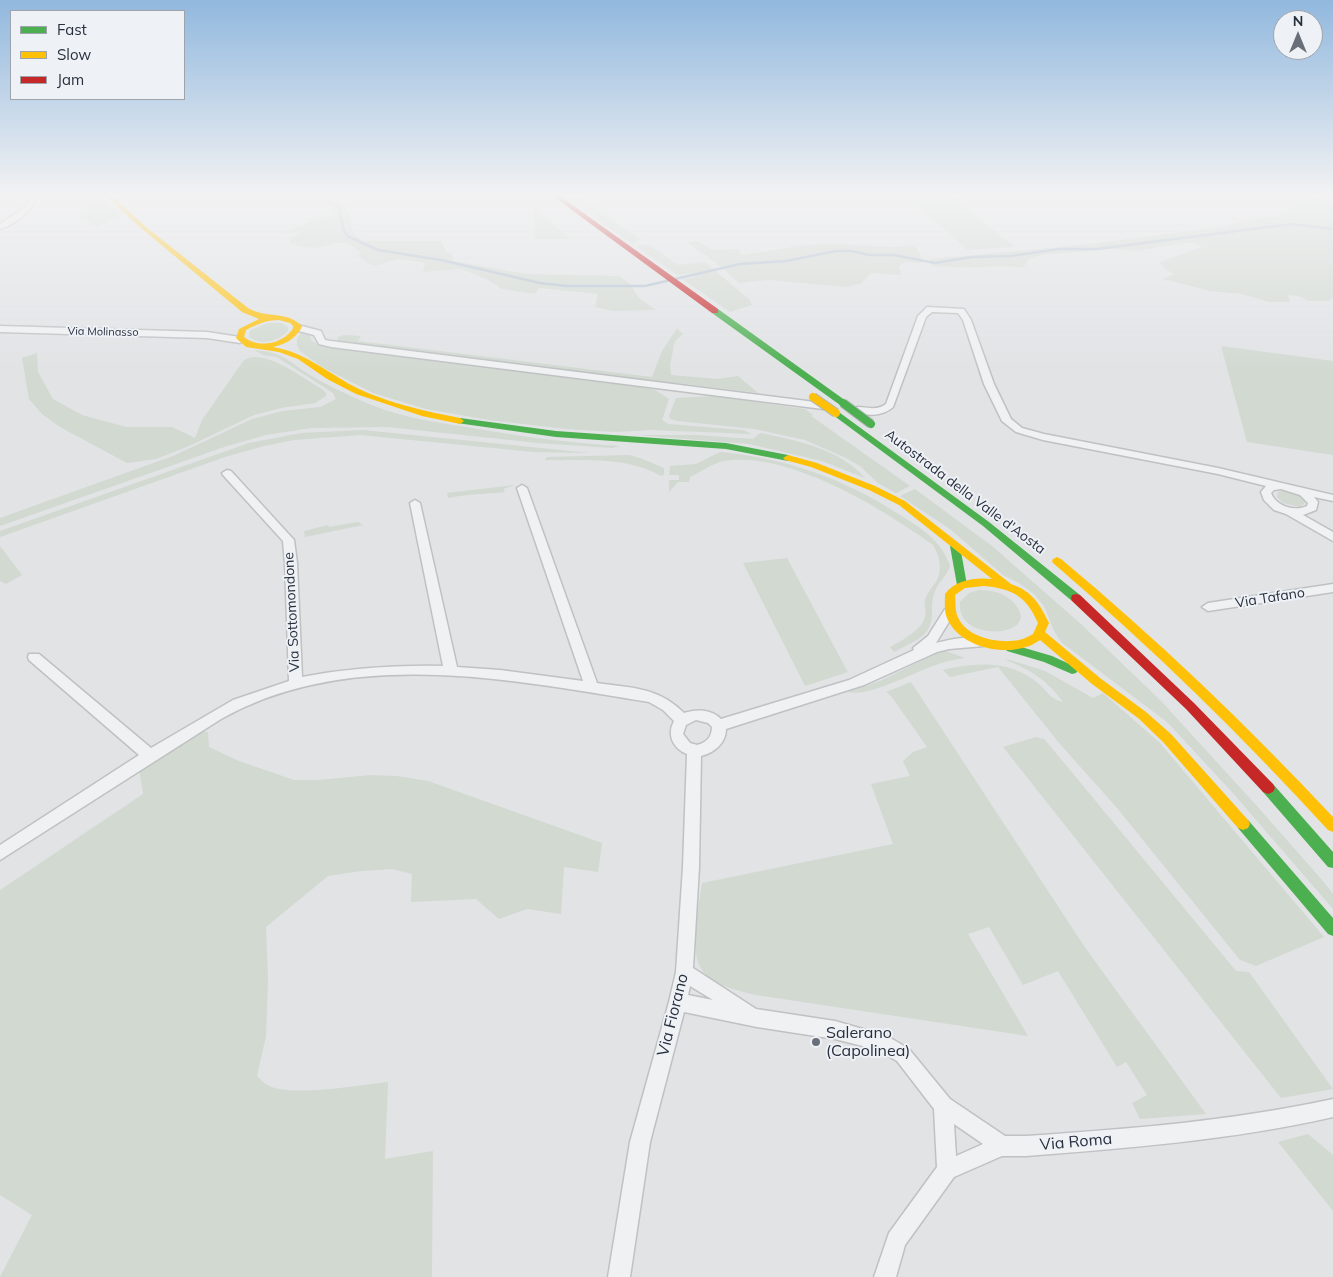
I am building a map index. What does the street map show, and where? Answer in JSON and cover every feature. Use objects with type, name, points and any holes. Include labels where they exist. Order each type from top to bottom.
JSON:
[{"type":"main road","points":[[176,254],[245,310],[256,316],[291,320],[296,323],[294,347],[301,357]]},
{"type":"main road","name":"Autostrada della Valle d'Aosta","points":[[628,254],[665,281],[717,312],[875,427]]},
{"type":"main road","name":"Autostrada della Valle d'Aosta","points":[[665,281],[704,317],[791,380]]},
{"type":"main road","points":[[245,310],[249,319],[243,332],[246,344],[301,357],[330,377],[359,392],[425,414],[480,425],[556,434],[726,446],[778,455],[814,465],[872,488],[902,503],[1007,586],[1023,594],[1036,607],[1042,619],[1039,634],[1029,643],[1008,648]]},
{"type":"main road","points":[[243,332],[259,321],[273,318]]},
{"type":"main road","points":[[259,346],[277,344],[295,332]]},
{"type":"main road","name":"Autostrada della Valle d'Aosta","points":[[810,394],[988,526],[1087,608],[1174,689],[1237,753],[1333,862]]},
{"type":"main road","points":[[956,546],[962,585]]},
{"type":"main road","name":"Autostrada della Valle d'Aosta","points":[[1045,551],[1105,600],[1201,688],[1333,826]]},
{"type":"main road","points":[[1007,586],[984,582],[962,585],[951,595],[948,604],[948,612],[957,627],[983,643],[1048,658],[1096,682]]},
{"type":"main road","points":[[1039,634],[1096,682],[1142,715],[1167,738],[1206,780],[1333,930]]},
{"type":"street","points":[[295,332],[312,329],[318,332],[322,342],[331,344],[875,413],[887,409],[890,405],[922,316],[930,309],[961,311],[968,320],[989,384],[1007,420],[1019,430],[1043,437],[1218,470],[1333,499]]},
{"type":"street","name":"Via Molinasso","points":[[0,329],[207,335],[243,332]]},
{"type":"street","points":[[1218,470],[1241,480],[1266,495],[1273,504],[1333,537]]},
{"type":"street","name":"Via Sottomondone","points":[[227,474],[288,540],[291,563],[296,684]]},
{"type":"street","points":[[1266,495],[1266,492],[1271,487],[1282,486]]},
{"type":"street","points":[[522,488],[592,688]]},
{"type":"street","points":[[1298,490],[1310,498],[1314,517],[1333,537]]},
{"type":"street","points":[[1287,510],[1303,512],[1312,505],[1333,499]]},
{"type":"street","points":[[415,503],[451,671]]},
{"type":"street","name":"Via Tafano","points":[[1208,607],[1333,588]]},
{"type":"street","points":[[718,725],[759,715],[865,679],[905,658],[932,639],[948,612]]},
{"type":"street","points":[[905,658],[949,643],[966,641],[983,643]]},
{"type":"street","points":[[34,657],[150,756]]},
{"type":"street","name":"Via Sottomondone","points":[[0,852],[150,756],[246,700],[296,684],[332,676],[424,669],[592,688],[652,698],[668,706],[682,720]]},
{"type":"street","points":[[701,715],[711,718],[718,725],[720,732],[718,740],[704,750],[694,750],[682,744],[676,735],[678,724],[690,716],[701,715]]},
{"type":"street","name":"Via Fiorano","points":[[619,1277],[640,1142],[678,1002],[684,972],[691,867],[694,750]]},
{"type":"street","points":[[684,972],[758,1018]]},
{"type":"street","points":[[678,1002],[758,1018],[836,1030],[881,1042],[903,1055],[943,1106],[1002,1146]]},
{"type":"street","points":[[885,1277],[896,1240],[947,1170],[943,1106]]},
{"type":"street","name":"Via Roma","points":[[947,1170],[1002,1146],[1026,1146],[1207,1131],[1306,1115],[1333,1108]]},
{"type":"shaded area","points":[[359,254],[451,254],[453,255],[453,261],[526,274],[619,276],[630,284],[639,298],[656,310],[613,311],[595,307],[598,294],[539,288],[535,294],[502,289],[488,280],[461,269],[423,272],[425,263],[399,260],[374,265],[358,256]]},
{"type":"shaded area","points":[[647,254],[662,254],[678,265],[705,262],[750,300],[752,305],[730,312],[682,279],[696,277],[692,273],[677,275]]},
{"type":"shaded area","points":[[703,254],[920,254],[923,263],[905,262],[899,266],[901,275],[871,273],[861,284],[845,287],[769,280],[739,283]]},
{"type":"shaded area","points":[[989,254],[1057,254],[1041,255],[1028,260],[1024,267],[932,266],[930,259]]},
{"type":"shaded area","points":[[1184,254],[1333,254],[1333,297],[1329,301],[1309,301],[1298,296],[1288,295],[1290,302],[1269,302],[1241,294],[1210,291],[1163,279],[1174,274],[1165,269],[1160,262]]},
{"type":"shaded area","points":[[268,323],[282,323],[288,327],[288,331],[275,340],[264,342],[253,340],[249,337],[250,330]]},
{"type":"shaded area","points":[[677,328],[683,334],[675,341],[670,365],[671,375],[718,379],[738,376],[758,393],[678,383],[655,383],[337,341],[338,337],[344,335],[361,336],[358,341],[652,377],[662,351]]},
{"type":"shaded area","points":[[302,331],[310,333],[311,340],[318,345],[326,347],[647,388],[655,390],[669,399],[662,420],[668,424],[743,430],[752,434],[651,430],[615,432],[566,429],[489,420],[426,409],[373,393],[322,367],[300,351],[297,339]]},
{"type":"shaded area","points":[[1221,346],[1333,361],[1333,455],[1247,442]]},
{"type":"shaded area","points":[[254,350],[281,356],[315,378],[351,396],[397,414],[523,436],[620,446],[612,448],[538,443],[388,427],[311,428],[266,435],[227,446],[0,526],[0,518],[173,456],[252,419],[283,411],[320,407],[336,399],[333,393],[277,357],[263,355]]},
{"type":"shaded area","points":[[37,353],[38,372],[53,399],[82,415],[126,427],[172,427],[195,438],[202,420],[244,360],[252,357],[273,361],[284,366],[322,389],[326,396],[315,403],[281,408],[254,415],[189,446],[156,459],[127,463],[60,427],[42,414],[29,399],[22,358]]},
{"type":"shaded area","points":[[712,396],[805,409],[813,415],[811,416],[910,486],[896,493],[878,483],[860,466],[805,440],[754,429],[670,419],[669,416],[676,398]]},
{"type":"shaded area","points":[[363,430],[590,453],[534,452],[360,435],[294,440],[225,457],[0,537],[0,531],[249,443],[301,433]]},
{"type":"shaded area","points":[[760,433],[817,447],[843,460],[865,478],[822,461],[749,444],[637,435],[696,435],[753,439]]},
{"type":"shaded area","points":[[720,452],[768,459],[814,472],[879,502],[930,536],[942,549],[950,566],[935,592],[931,621],[925,633],[920,638],[894,652],[890,647],[905,639],[923,622],[926,599],[936,582],[940,568],[939,558],[933,545],[889,515],[834,485],[776,464],[749,460],[720,462],[690,477],[689,482],[678,482],[669,492],[669,480],[679,480],[679,475],[669,475],[670,466],[696,464]]},
{"type":"shaded area","points":[[629,455],[664,468],[664,475],[661,476],[634,465],[619,462],[545,460],[547,457]]},
{"type":"shaded area","points":[[515,485],[503,489],[505,492],[448,498],[447,493]]},
{"type":"shaded area","points":[[915,489],[992,546],[1082,625],[1161,701],[1322,880],[1333,894],[1333,909],[1232,792],[1167,722],[1061,642],[1054,631],[1044,606],[1034,594],[1019,583],[1003,575],[950,529],[900,496]]},
{"type":"shaded area","points":[[1282,491],[1302,497],[1305,503],[1300,507],[1283,503],[1277,497],[1278,492]]},
{"type":"shaded area","points":[[358,522],[363,525],[305,537],[304,531],[328,525],[329,527]]},
{"type":"shaded area","points":[[0,546],[22,575],[6,584],[0,581]]},
{"type":"shaded area","points":[[787,558],[848,672],[805,686],[743,563]]},
{"type":"shaded area","points":[[979,590],[998,593],[1007,597],[1014,603],[1021,614],[1018,623],[1010,629],[997,631],[983,630],[971,625],[962,616],[960,602],[969,593]]},
{"type":"shaded area","points":[[946,651],[965,658],[935,665],[869,691],[848,692],[880,681],[935,654]]},
{"type":"shaded area","points":[[1005,660],[1045,671],[1093,698],[1103,693],[1160,743],[1324,937],[1256,966],[1240,960],[1117,808],[1060,744],[998,667],[950,677],[943,670],[968,665],[1005,667],[1028,676],[1052,697],[1063,702],[1037,676]]},
{"type":"shaded area","points":[[911,682],[1086,949],[1206,1114],[1140,1119],[1132,1103],[1147,1095],[1126,1062],[1117,1067],[1058,971],[1023,985],[989,927],[968,934],[1028,1036],[756,995],[717,983],[706,975],[700,966],[695,944],[702,883],[893,844],[871,784],[910,776],[903,761],[913,752],[927,747],[891,696],[886,692]]},
{"type":"shaded area","points":[[200,731],[208,732],[209,747],[239,761],[294,780],[319,780],[371,775],[397,776],[428,781],[602,843],[598,872],[564,867],[561,914],[527,909],[499,919],[476,899],[411,902],[412,874],[392,869],[328,876],[266,927],[268,979],[266,1036],[257,1076],[269,1086],[294,1090],[327,1089],[388,1082],[385,1159],[433,1151],[432,1277],[0,1277],[32,1215],[0,1195],[0,890],[143,794],[139,769],[167,754]]},
{"type":"shaded area","points":[[1036,737],[1044,739],[1051,747],[1236,971],[1249,972],[1333,1089],[1281,1098],[1003,747]]},
{"type":"shaded area","points":[[1308,1134],[1333,1155],[1333,1211],[1278,1142]]},
{"type":"waterway","points":[[401,254],[441,260],[540,283],[566,286],[645,286],[740,264],[786,261],[823,254]]},
{"type":"waterway","points":[[863,254],[894,255],[935,263],[972,257],[1028,254]]},
{"type":"traffic: fast","points":[[715,311],[843,403]]},
{"type":"traffic: fast","points":[[843,403],[871,424]]},
{"type":"traffic: fast","points":[[836,413],[986,524],[1076,598]]},
{"type":"traffic: fast","points":[[460,421],[556,434],[726,446],[788,458]]},
{"type":"traffic: fast","points":[[955,546],[962,585]]},
{"type":"traffic: fast","points":[[1011,648],[1048,659],[1072,670]]},
{"type":"traffic: fast","points":[[1268,788],[1333,862]]},
{"type":"traffic: fast","points":[[1243,824],[1333,929]]},
{"type":"traffic: slow","points":[[176,254],[245,310],[256,316],[272,318]]},
{"type":"traffic: slow","points":[[259,346],[276,344],[291,336],[298,327],[286,319],[271,318],[256,322],[243,329],[240,338],[249,345],[280,350],[301,357],[330,377],[359,392],[425,414],[460,421]]},
{"type":"traffic: slow","points":[[813,397],[836,413]]},
{"type":"traffic: slow","points":[[788,458],[814,465],[872,488],[902,503],[1007,586]]},
{"type":"traffic: slow","points":[[1057,561],[1200,689],[1333,826]]},
{"type":"traffic: slow","points":[[984,582],[1012,588],[1030,600],[1035,605],[1043,623],[1038,636],[1024,644],[1004,646],[983,642],[964,633],[952,617],[950,594],[962,585],[984,582]]},
{"type":"traffic: slow","points":[[1039,633],[1096,681],[1142,715],[1167,738],[1243,824]]},
{"type":"traffic: jam","points":[[636,254],[715,311]]},
{"type":"traffic: jam","points":[[1076,598],[1190,706],[1268,788]]},
{"type":"place","name":"Salerano (Capolinea)","points":[[816,1042]]}]
